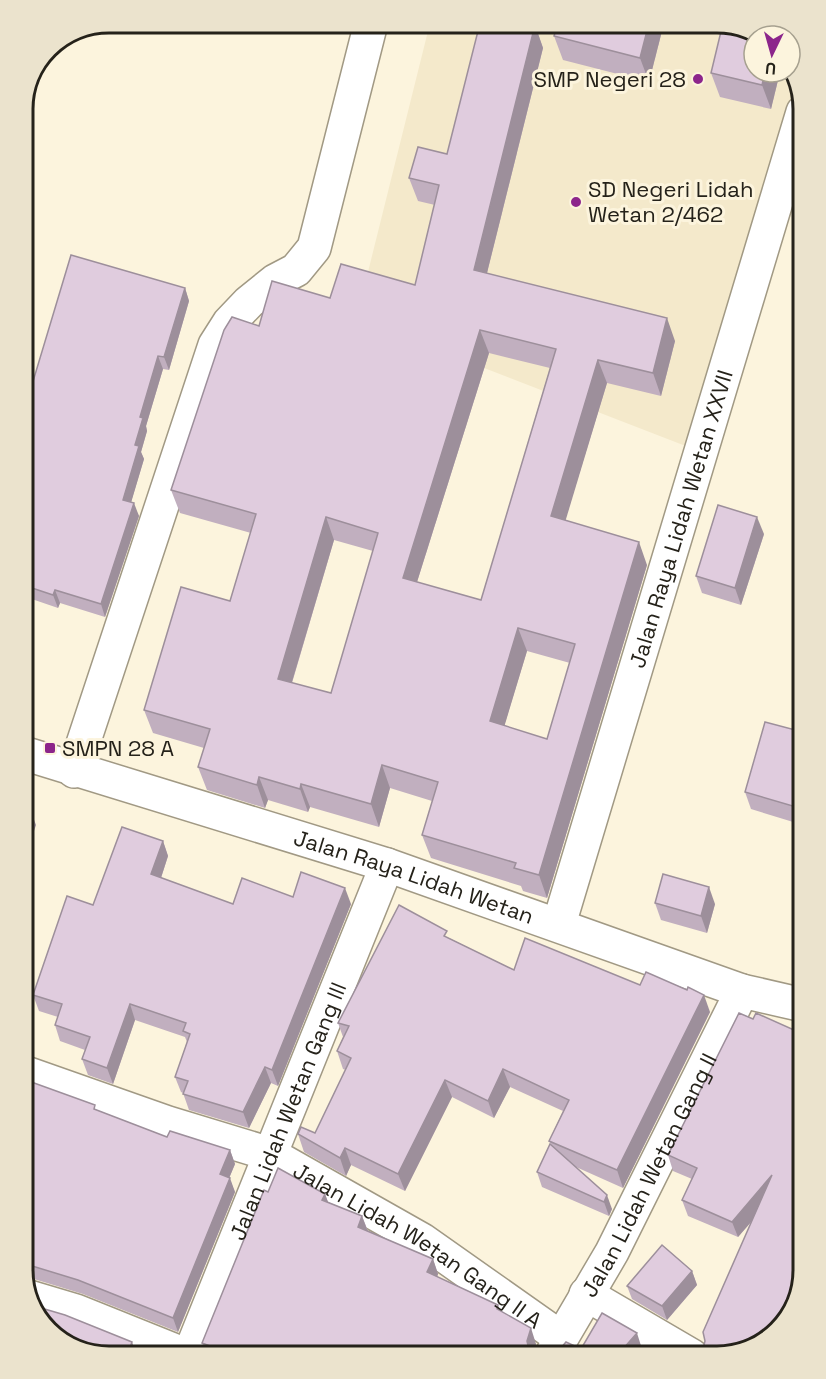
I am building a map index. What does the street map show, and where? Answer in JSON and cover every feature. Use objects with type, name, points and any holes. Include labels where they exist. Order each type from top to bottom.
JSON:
[{"type":"street","points":[[74,771],[215,345],[229,323],[249,302],[275,281],[296,270],[314,248],[368,33]]},
{"type":"street","name":"Jalan Raya Lidah Wetan XXVII","points":[[559,924],[793,148]]},
{"type":"street","name":"Jalan Raya Lidah Wetan","points":[[33,757],[387,865],[559,924],[742,991],[793,1003]]},
{"type":"street","name":"Jalan Lidah Wetan Gang III","points":[[193,1346],[387,865]]},
{"type":"street","name":"Jalan Lidah Wetan Gang II","points":[[557,1346],[612,1252],[742,991]]},
{"type":"street","name":"Jalan Lidah Wetan Gang II A","points":[[33,1076],[168,1123],[270,1154],[422,1240],[555,1346]]},
{"type":"street","points":[[586,1294],[675,1346]]},
{"type":"street","points":[[39,1300],[76,1311],[164,1346]]},
{"type":"shaded area","name":"SD Negeri Lidah Wetan 2/462","points":[[428,33],[732,34],[742,37],[742,84],[789,84],[793,106],[696,450],[394,333],[367,276]]},
{"type":"building","points":[[477,33],[533,33],[474,270],[667,318],[653,373],[598,360],[551,516],[639,542],[539,875],[514,868],[516,863],[422,835],[438,782],[382,765],[371,804],[301,784],[300,789],[259,777],[257,785],[198,767],[210,729],[144,710],[181,587],[230,601],[256,514],[171,490],[224,330],[232,317],[259,326],[272,281],[330,298],[341,264],[415,285],[439,185],[409,178],[418,147],[447,154]],"holes":[[[480,330],[556,349],[481,600],[403,578]],[[326,517],[378,533],[331,693],[278,679]],[[518,628],[575,644],[547,739],[490,721]]]},
{"type":"building","points":[[555,33],[646,33],[640,58],[554,36]]},
{"type":"building","points":[[721,33],[742,37],[742,80],[711,73]]},
{"type":"building","points":[[71,255],[185,288],[164,357],[158,356],[140,417],[143,418],[135,445],[139,446],[123,500],[134,503],[101,604],[55,590],[53,595],[33,588],[33,381]]},
{"type":"building","points":[[718,505],[757,517],[735,588],[696,576]]},
{"type":"building","points":[[765,722],[793,729],[793,806],[745,792]]},
{"type":"building","points":[[122,827],[163,841],[151,874],[233,904],[242,878],[293,897],[301,872],[345,888],[272,1070],[265,1067],[243,1112],[183,1094],[188,1081],[175,1077],[190,1034],[183,1031],[186,1023],[130,1004],[107,1068],[82,1059],[90,1037],[55,1025],[62,1004],[33,995],[67,896],[93,905]]},
{"type":"building","points":[[663,874],[709,887],[701,916],[655,903]]},
{"type":"building","points":[[399,905],[447,931],[444,936],[514,970],[525,938],[640,985],[646,972],[704,995],[617,1170],[549,1141],[569,1100],[503,1069],[488,1101],[445,1080],[398,1174],[345,1148],[340,1158],[298,1134],[301,1127],[315,1133],[351,1058],[337,1051],[349,1026],[338,1023]]},
{"type":"building","points":[[739,1013],[753,1019],[756,1013],[793,1030],[792,1280],[783,1308],[767,1327],[751,1338],[727,1345],[704,1346],[703,1332],[772,1175],[732,1222],[682,1200],[697,1168],[668,1155]]},
{"type":"building","points":[[33,1083],[95,1105],[94,1109],[167,1137],[170,1131],[230,1150],[220,1174],[230,1178],[173,1318],[78,1280],[33,1266]]},
{"type":"building","points":[[550,1144],[607,1195],[604,1202],[537,1172]]},
{"type":"building","points":[[278,1168],[325,1194],[322,1200],[362,1216],[358,1227],[433,1259],[427,1272],[498,1305],[497,1309],[531,1328],[527,1341],[528,1346],[210,1346],[202,1343],[264,1190],[268,1192]]},
{"type":"building","points":[[662,1245],[692,1271],[662,1306],[627,1286]]},
{"type":"building","points":[[44,1309],[65,1315],[132,1342],[131,1346],[104,1346],[85,1342],[59,1327]]},
{"type":"building","points":[[602,1313],[637,1333],[626,1346],[583,1346]]},
{"type":"building","points":[[566,1342],[575,1346],[563,1346]]},
{"type":"place","name":"SMP Negeri 28","points":[[698,79]]},
{"type":"place","name":"SD Negeri Lidah Wetan 2/462","points":[[576,202]]},
{"type":"place","name":"SMPN 28 A","points":[[50,748]]}]
